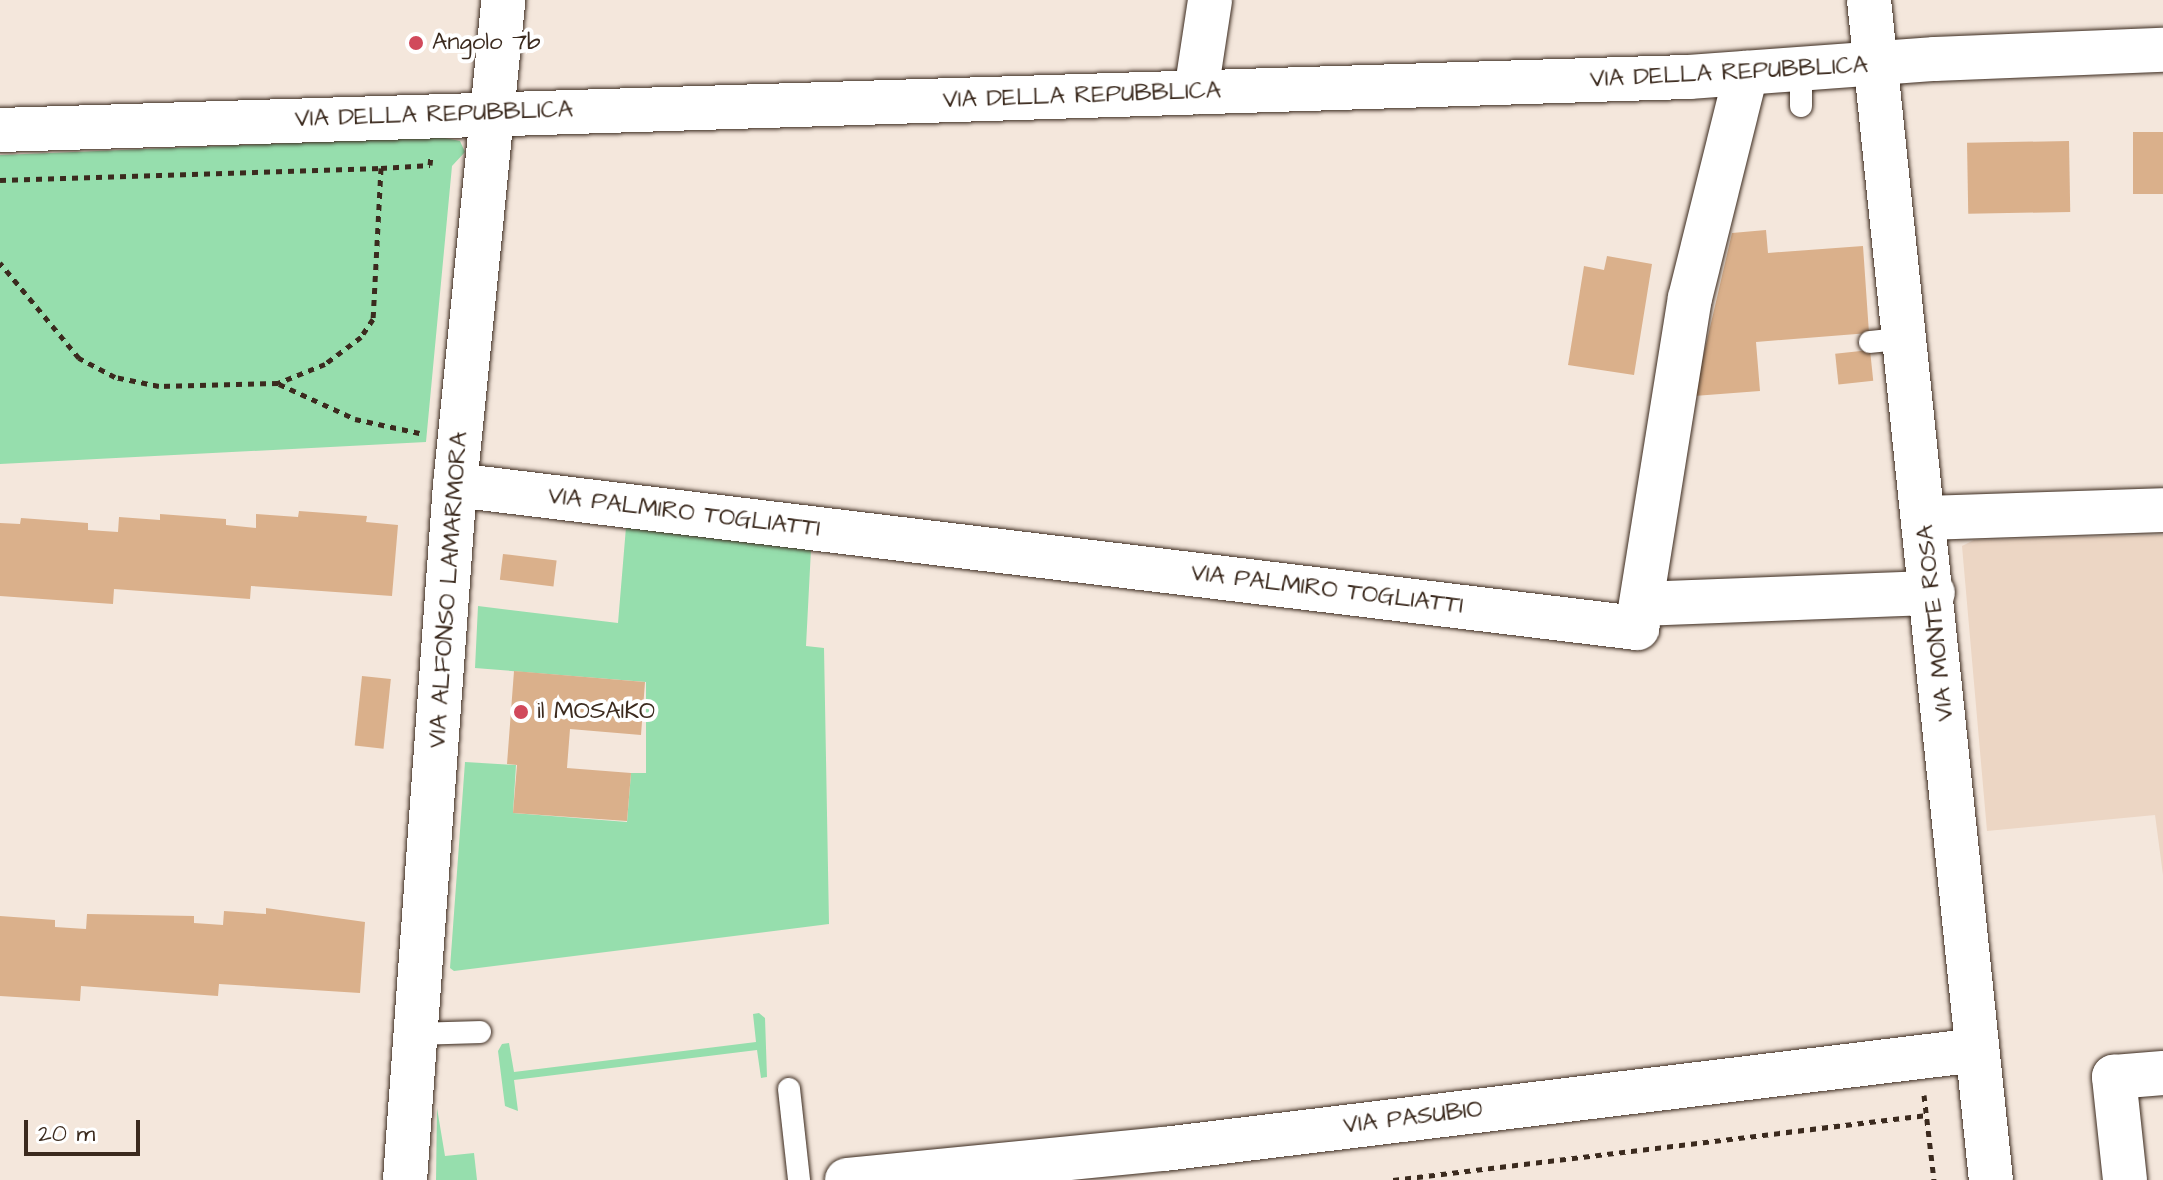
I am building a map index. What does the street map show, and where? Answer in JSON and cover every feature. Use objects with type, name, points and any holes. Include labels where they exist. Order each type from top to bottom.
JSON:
[{"type":"street","name":"VIA ALFONSO LAMARMORA","points":[[405,1180],[455,485],[503,0]]},
{"type":"street","points":[[1196,92],[1210,0]]},
{"type":"street","name":"VIA MONTE ROSA","points":[[1869,0],[1884,216],[1888,340],[1925,518],[1991,1180]]},
{"type":"street","name":"VIA DELLA REPUBBLICA","points":[[0,130],[1746,73],[1801,88],[1875,66],[2163,50]]},
{"type":"street","points":[[1746,73],[1690,298],[1642,604],[1933,593]]},
{"type":"street","name":"VIA PALMIRO TOGLIATTI","points":[[455,485],[1637,628],[1642,604]]},
{"type":"street","points":[[1925,518],[2163,510]]},
{"type":"street","name":"VIA PASUBIO","points":[[847,1180],[1166,1164],[1920,1054],[1977,1050]]},
{"type":"street","points":[[2125,1180],[2114,1077],[2163,1073]]},
{"type":"lane","points":[[416,1034],[480,1032]]},
{"type":"lane","points":[[789,1089],[799,1180]]},
{"type":"path","points":[[0,180],[381,168],[373,319],[361,337],[325,364],[278,383],[159,386],[115,377],[79,358],[0,263]]},
{"type":"path","points":[[278,383],[355,419],[460,438]]},
{"type":"path","points":[[1920,1054],[1934,1180]]},
{"type":"path","points":[[1393,1180],[1927,1115]]},
{"type":"shaded area","points":[[2163,535],[2163,875],[2155,815],[1987,831],[1962,546],[1974,540]]},
{"type":"green space","points":[[440,137],[460,141],[465,152],[452,166],[426,442],[0,464],[0,155]]},
{"type":"green space","points":[[626,527],[811,549],[806,646],[824,648],[829,924],[454,971],[450,968],[465,762],[516,765],[513,813],[627,822],[631,773],[646,773],[646,682],[475,668],[478,606],[618,623]]},
{"type":"green space","points":[[759,1013],[765,1018],[767,1077],[761,1078],[757,1050],[514,1080],[518,1111],[505,1106],[498,1051],[502,1044],[509,1043],[514,1072],[756,1042],[753,1014]]},
{"type":"green space","points":[[437,1108],[445,1156],[474,1153],[477,1180],[436,1180]]},
{"type":"building","points":[[2133,132],[2163,132],[2163,194],[2133,194]]},
{"type":"building","points":[[2069,141],[2070,212],[1968,214],[1967,143]]},
{"type":"building","points":[[1766,230],[1768,253],[1863,246],[1869,333],[1756,342],[1760,391],[1694,396],[1732,233]]},
{"type":"building","points":[[1607,256],[1652,264],[1634,375],[1568,365],[1584,266],[1604,270]]},
{"type":"building","points":[[1870,350],[1873,381],[1838,384],[1835,354]]},
{"type":"building","points":[[299,511],[367,516],[366,522],[398,525],[392,596],[251,586],[250,599],[114,589],[113,604],[0,596],[0,523],[20,524],[21,518],[88,523],[88,530],[118,532],[119,517],[160,520],[160,514],[226,519],[226,525],[256,528],[256,514],[298,517]]},
{"type":"building","points":[[503,554],[557,561],[553,586],[500,580]]},
{"type":"building","points":[[514,671],[645,682],[641,735],[570,729],[567,768],[631,773],[627,821],[513,813],[517,765],[507,764]]},
{"type":"building","points":[[362,676],[391,679],[384,749],[355,746]]},
{"type":"building","points":[[266,908],[365,922],[360,993],[219,984],[218,996],[81,986],[80,1001],[0,996],[0,916],[55,920],[55,927],[86,929],[87,914],[194,916],[194,923],[223,925],[224,911],[266,914]]},
{"type":"place","name":"Angolo 7b","points":[[416,43]]},
{"type":"place","name":"il MOSAIKO","points":[[521,712]]}]
